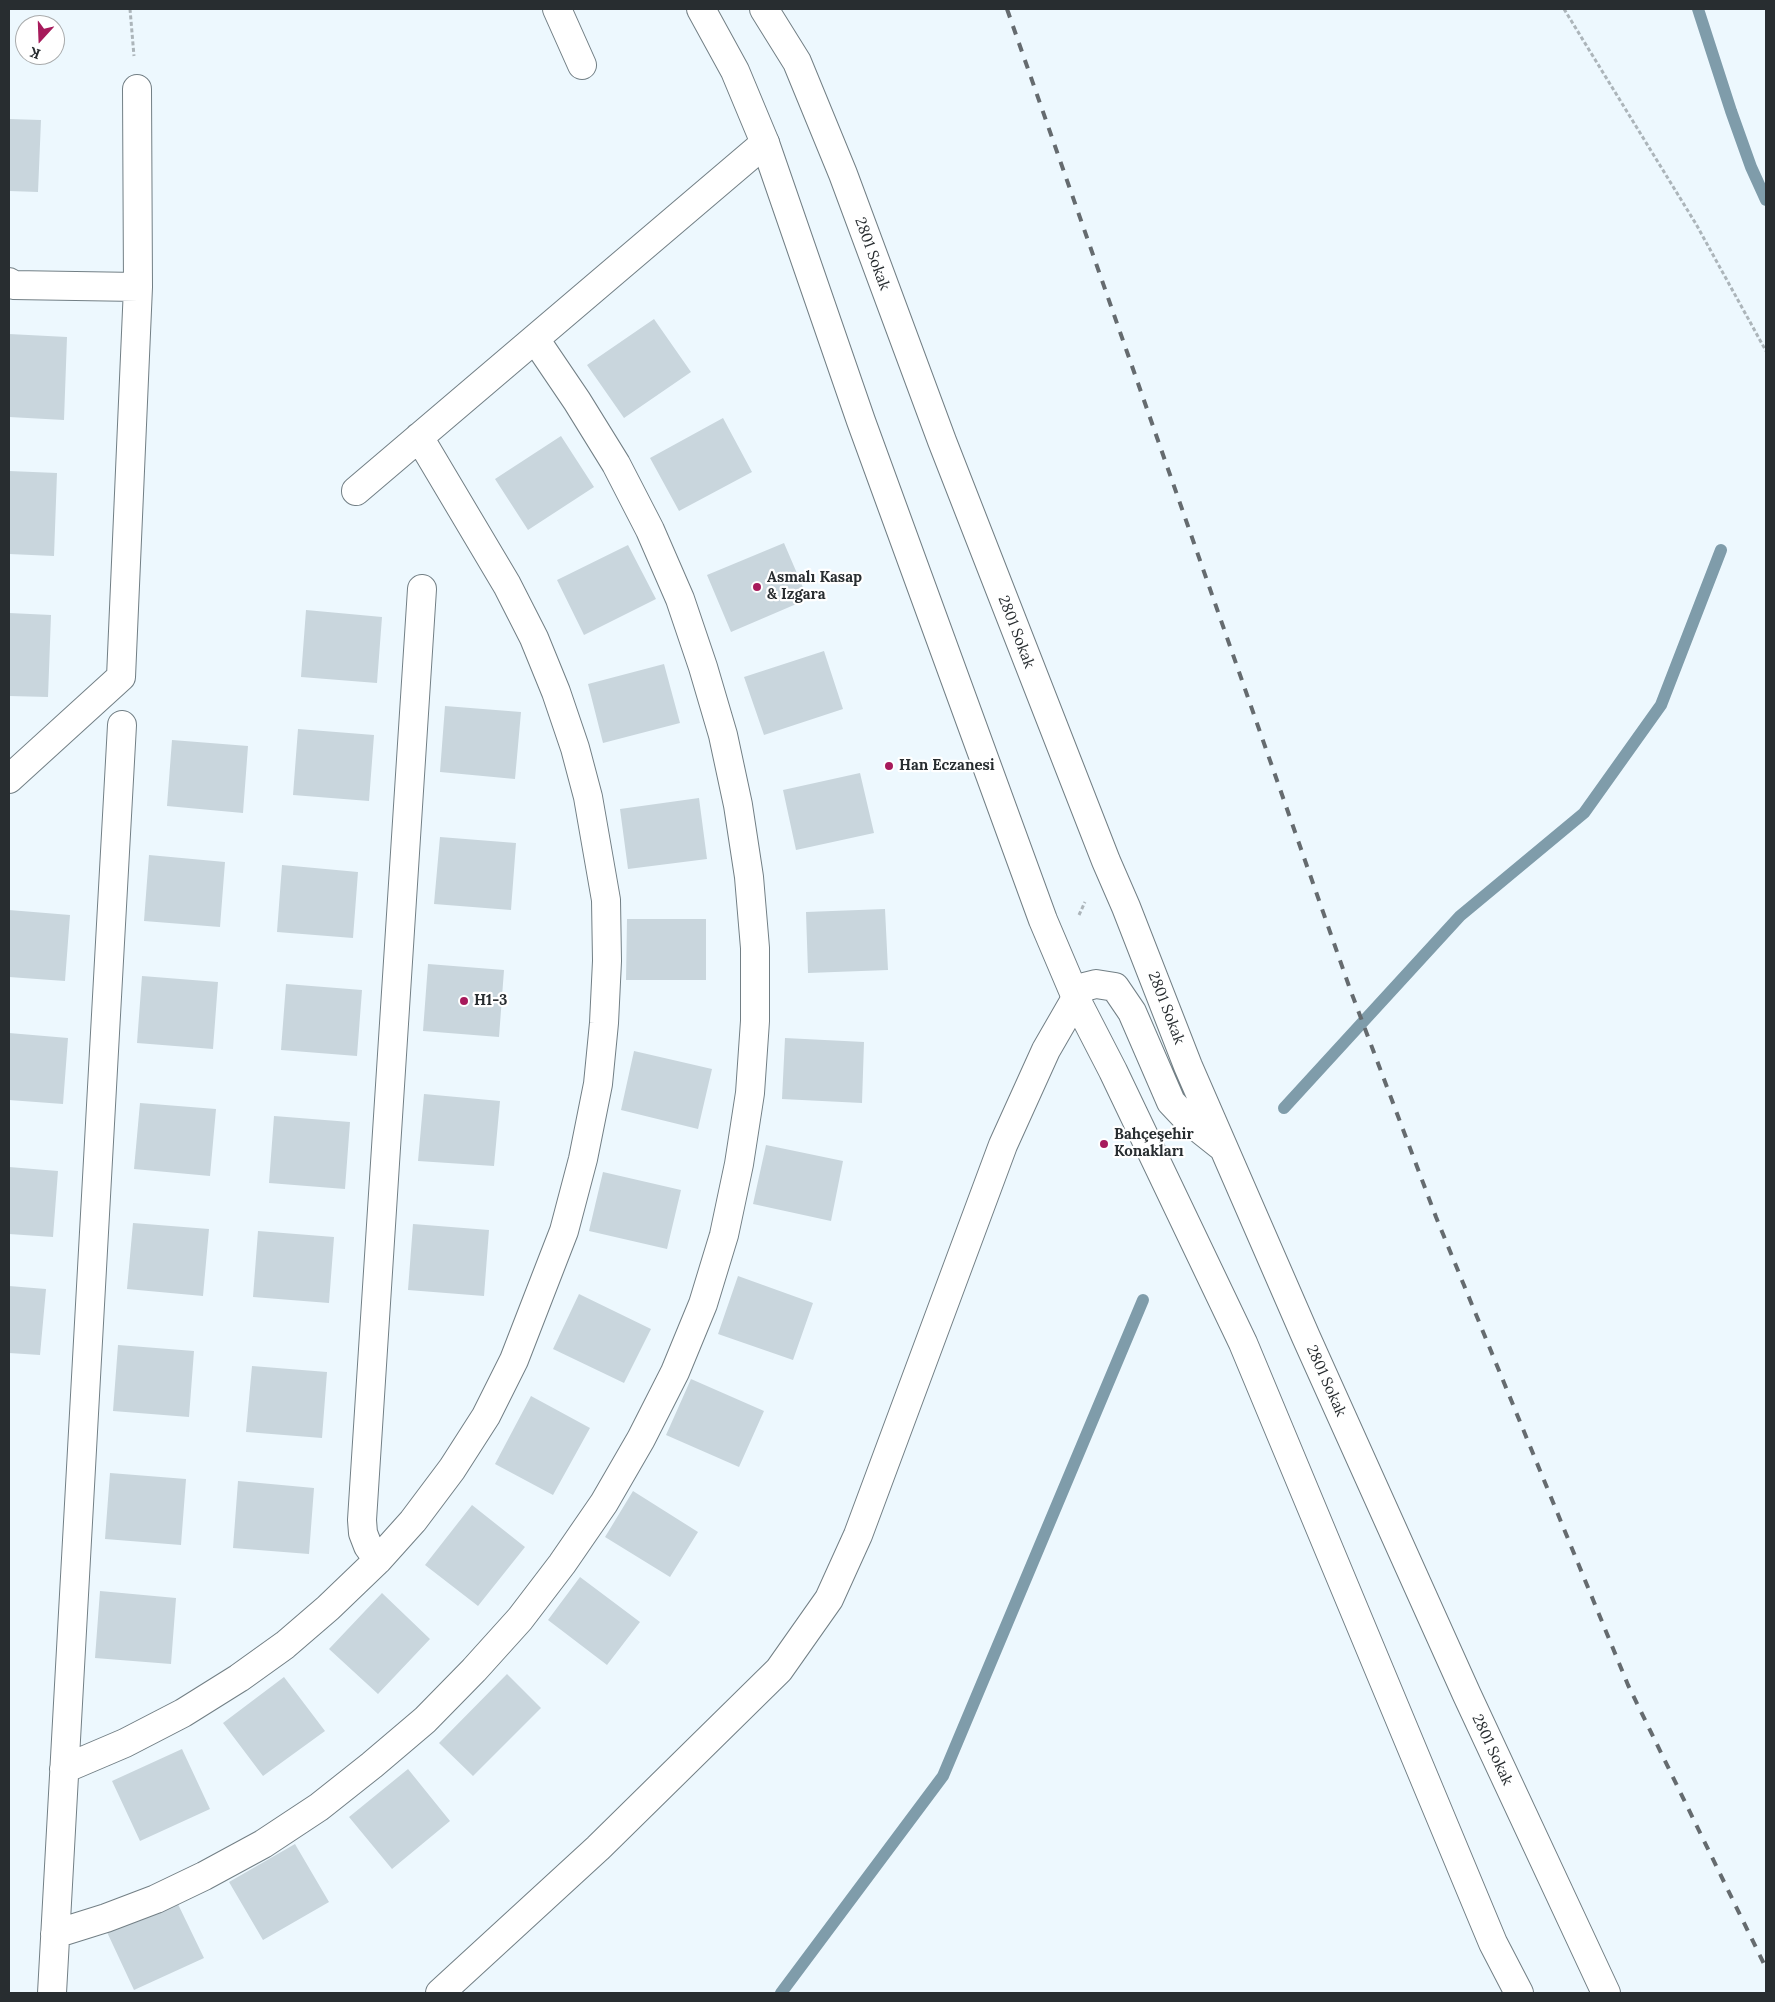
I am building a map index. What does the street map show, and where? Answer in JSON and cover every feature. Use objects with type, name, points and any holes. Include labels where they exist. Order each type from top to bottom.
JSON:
[{"type":"main road","points":[[557,9],[582,65]]},
{"type":"main road","points":[[701,9],[735,71],[765,143],[861,421],[1028,880],[1076,998],[1243,1343],[1490,1934],[1519,1993]]},
{"type":"main road","name":"2801 Sokak","points":[[764,9],[797,62],[843,174],[942,441],[1102,852],[1126,907],[1188,1066],[1302,1328],[1467,1695],[1606,1993]]},
{"type":"main road","points":[[9,779],[121,677],[138,287],[137,89]]},
{"type":"main road","points":[[356,491],[765,143]]},
{"type":"main road","points":[[9,282],[12,285],[138,287]]},
{"type":"main road","points":[[55,1934],[106,1918],[156,1899],[263,1844],[319,1807],[425,1720],[520,1619],[562,1564],[604,1503],[632,1455],[675,1372],[703,1304],[721,1243],[740,1164],[750,1093],[755,1021],[754,930],[749,876],[738,805],[723,735],[703,667],[680,599],[650,530],[616,464],[577,400],[535,339]]},
{"type":"main road","points":[[64,1768],[124,1743],[175,1717],[239,1678],[292,1639],[328,1608],[378,1560],[413,1521],[452,1469],[486,1416],[514,1360],[564,1231],[584,1159],[598,1084],[607,962],[606,900],[598,849],[582,772],[556,692],[534,638],[507,585],[419,437]]},
{"type":"main road","points":[[378,1560],[368,1546],[363,1533],[362,1520],[422,589]]},
{"type":"main road","points":[[52,1993],[122,725]]},
{"type":"main road","points":[[440,1993],[598,1848],[779,1670],[829,1599],[858,1535],[1003,1145],[1046,1050],[1084,987],[1096,984],[1115,988],[1132,1012],[1171,1102],[1187,1119],[1224,1148]]},
{"type":"path","points":[[130,9],[137,89]]},
{"type":"path","points":[[1564,9],[1696,224],[1766,351]]},
{"type":"building","points":[[9,119],[41,120],[38,192],[9,191]]},
{"type":"building","points":[[654,319],[691,372],[624,418],[587,365]]},
{"type":"building","points":[[9,334],[67,337],[64,420],[9,417]]},
{"type":"building","points":[[723,418],[752,472],[679,511],[650,458]]},
{"type":"building","points":[[561,436],[594,487],[528,530],[495,479]]},
{"type":"building","points":[[9,471],[57,473],[54,556],[9,554]]},
{"type":"building","name":"Asmalı Kasap & Izgara","points":[[784,543],[808,599],[731,632],[707,575]]},
{"type":"building","points":[[628,545],[656,599],[584,635],[557,580]]},
{"type":"building","points":[[306,610],[382,617],[377,683],[301,677]]},
{"type":"building","points":[[9,613],[51,615],[48,697],[9,696]]},
{"type":"building","points":[[824,651],[843,709],[764,735],[744,677]]},
{"type":"building","points":[[664,664],[680,723],[603,743],[588,684]]},
{"type":"building","points":[[445,706],[521,712],[515,779],[440,772]]},
{"type":"building","points":[[298,729],[374,735],[369,801],[293,795]]},
{"type":"building","points":[[172,740],[248,746],[243,813],[167,806]]},
{"type":"building","points":[[860,773],[874,833],[796,850],[783,790]]},
{"type":"building","points":[[699,798],[707,859],[628,869],[620,809]]},
{"type":"building","points":[[440,837],[516,843],[511,910],[434,904]]},
{"type":"building","points":[[149,855],[225,862],[220,927],[144,921]]},
{"type":"building","points":[[282,865],[358,872],[353,938],[277,932]]},
{"type":"building","points":[[885,909],[888,970],[808,973],[806,912]]},
{"type":"building","points":[[9,910],[70,915],[65,981],[9,977]]},
{"type":"building","points":[[627,919],[706,919],[706,980],[626,980]]},
{"type":"building","name":"H1-3","points":[[428,964],[504,970],[499,1037],[423,1031]]},
{"type":"building","points":[[142,976],[218,982],[213,1049],[137,1043]]},
{"type":"building","points":[[286,984],[362,990],[357,1056],[281,1050]]},
{"type":"building","points":[[9,1033],[68,1038],[63,1104],[9,1100]]},
{"type":"building","points":[[785,1038],[864,1042],[862,1103],[782,1099]]},
{"type":"building","points":[[634,1051],[712,1069],[698,1129],[621,1110]]},
{"type":"building","points":[[424,1094],[500,1101],[494,1166],[418,1161]]},
{"type":"building","points":[[140,1103],[216,1109],[210,1176],[134,1169]]},
{"type":"building","points":[[274,1116],[350,1122],[345,1189],[269,1183]]},
{"type":"building","points":[[766,1145],[843,1161],[831,1221],[753,1204]]},
{"type":"building","points":[[9,1167],[58,1171],[53,1237],[9,1234]]},
{"type":"building","points":[[603,1172],[681,1190],[667,1249],[589,1231]]},
{"type":"building","points":[[133,1223],[209,1229],[203,1296],[127,1289]]},
{"type":"building","points":[[413,1224],[489,1230],[484,1296],[408,1290]]},
{"type":"building","points":[[258,1231],[334,1237],[329,1303],[253,1297]]},
{"type":"building","points":[[738,1276],[813,1303],[793,1360],[718,1334]]},
{"type":"building","points":[[9,1286],[46,1289],[40,1355],[9,1353]]},
{"type":"building","points":[[579,1294],[651,1329],[624,1383],[553,1349]]},
{"type":"building","points":[[118,1345],[194,1351],[189,1417],[113,1411]]},
{"type":"building","points":[[252,1366],[327,1372],[322,1438],[246,1432]]},
{"type":"building","points":[[691,1379],[764,1411],[739,1467],[666,1435]]},
{"type":"building","points":[[531,1396],[590,1428],[553,1495],[495,1464]]},
{"type":"building","points":[[110,1473],[186,1479],[181,1545],[105,1539]]},
{"type":"building","points":[[238,1481],[314,1488],[309,1554],[233,1548]]},
{"type":"building","points":[[633,1491],[698,1532],[670,1577],[605,1537]]},
{"type":"building","points":[[472,1505],[525,1547],[478,1606],[425,1565]]},
{"type":"building","points":[[580,1577],[640,1622],[607,1665],[548,1620]]},
{"type":"building","points":[[100,1591],[176,1598],[171,1664],[95,1658]]},
{"type":"building","points":[[382,1593],[430,1639],[378,1694],[329,1649]]},
{"type":"building","points":[[507,1674],[541,1708],[473,1776],[439,1743]]},
{"type":"building","points":[[284,1677],[325,1731],[263,1776],[223,1723]]},
{"type":"building","points":[[182,1749],[210,1809],[140,1841],[112,1781]]},
{"type":"building","points":[[408,1769],[450,1821],[392,1869],[349,1817]]},
{"type":"building","points":[[295,1844],[329,1902],[263,1940],[229,1882]]},
{"type":"building","points":[[175,1898],[204,1958],[134,1990],[106,1930]]},
{"type":"waterway","points":[[1698,9],[1731,111],[1751,167],[1766,200]]},
{"type":"waterway","points":[[1284,1108],[1460,916],[1584,813],[1661,705],[1721,550]]},
{"type":"waterway","points":[[781,1993],[943,1776],[1143,1300]]},
{"type":"railway","points":[[1007,9],[1350,989],[1436,1217],[1628,1685],[1766,1968]]},
{"type":"place","name":"Asmalı Kasap & Izgara","points":[[757,587]]},
{"type":"place","name":"Han Eczanesi","points":[[889,766]]},
{"type":"place","name":"H1-3","points":[[464,1001]]},
{"type":"place","name":"Bahçeşehir Konakları","points":[[1104,1144]]}]
